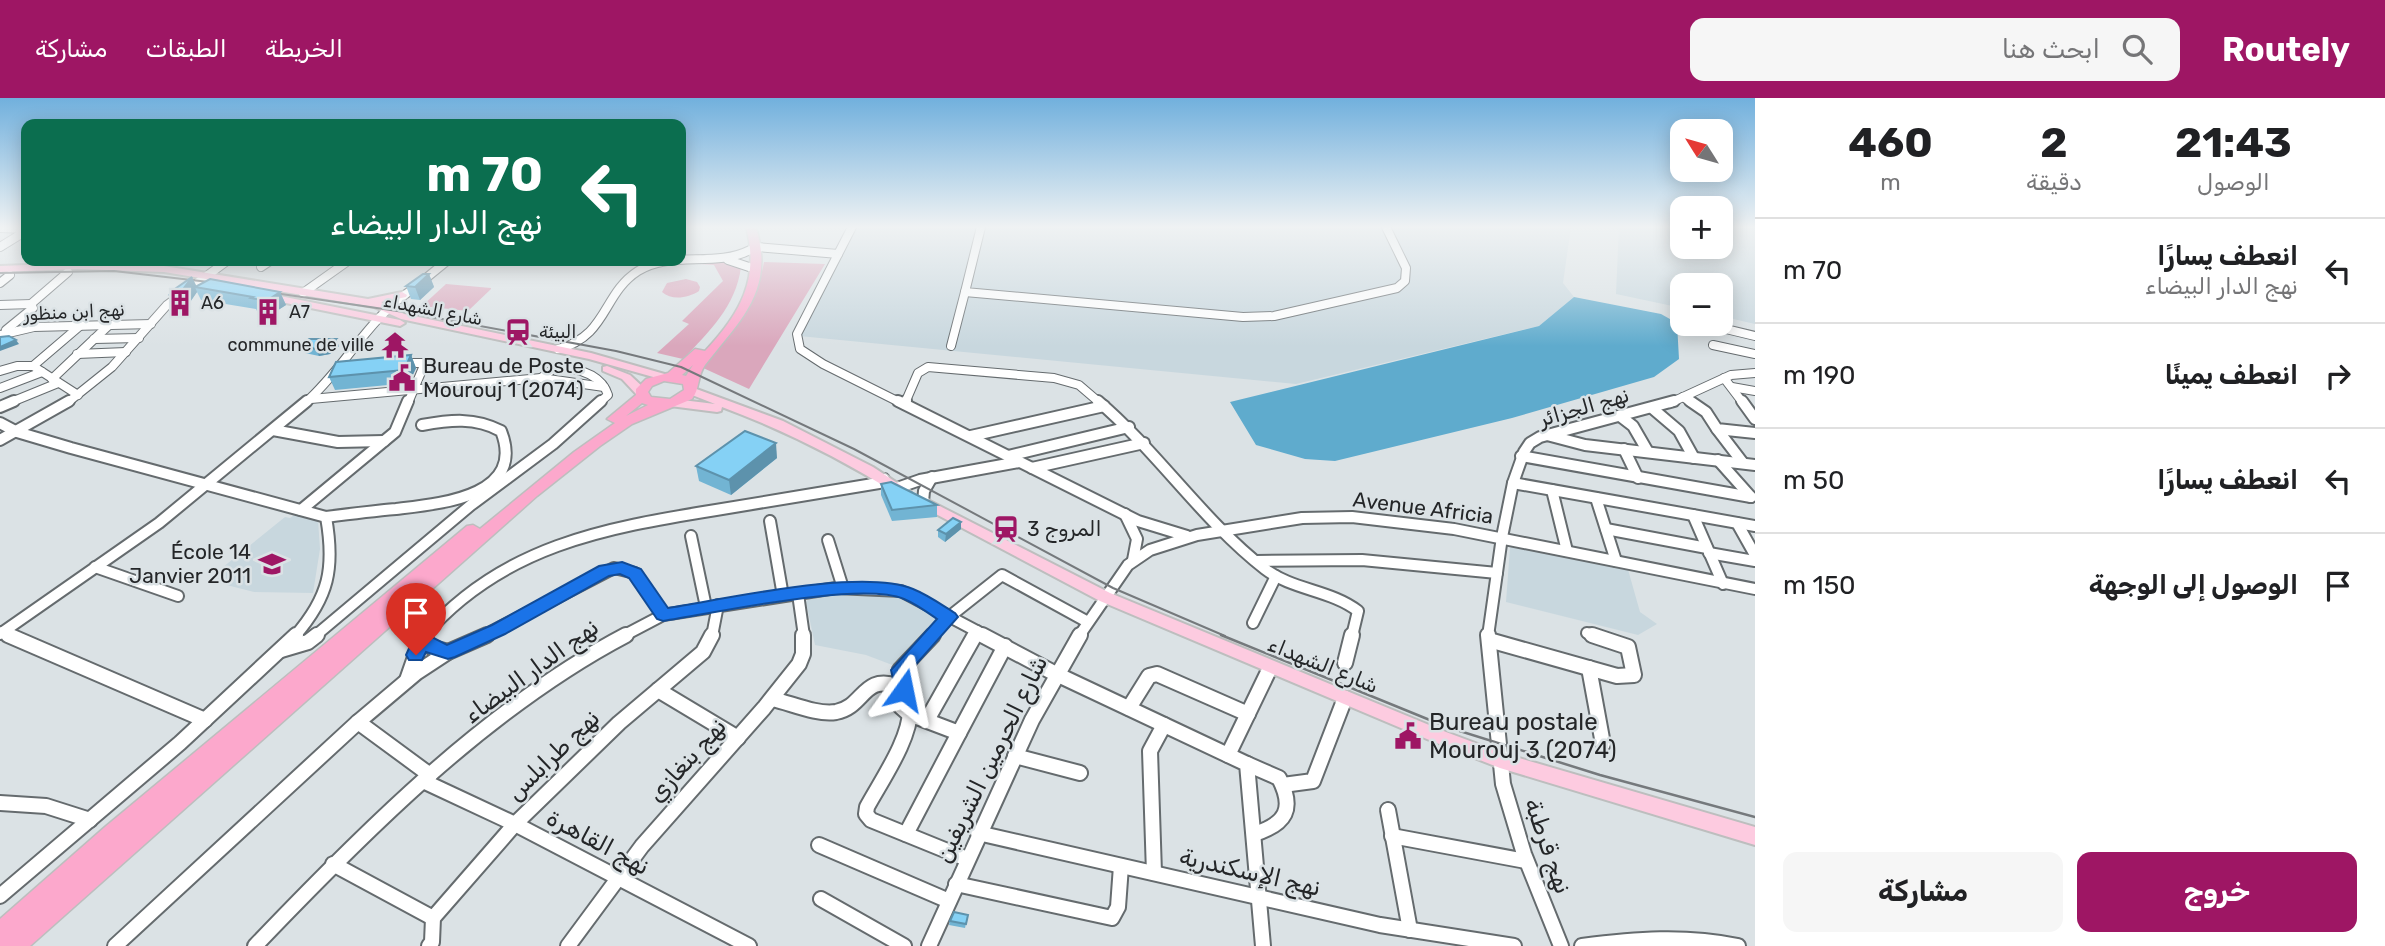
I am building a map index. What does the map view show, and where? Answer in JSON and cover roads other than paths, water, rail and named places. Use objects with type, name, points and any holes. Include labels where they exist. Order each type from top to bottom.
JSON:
[{"type":"highway","points":[[0,933],[464,537],[642,395],[646,384],[668,377],[722,327],[744,289],[748,267]]},
{"type":"highway","points":[[12,946],[533,493],[634,416],[688,395],[694,369],[724,338],[746,306],[756,267]]},
{"type":"highway","points":[[668,377],[684,380],[691,388]]},
{"type":"highway","points":[[642,395],[650,402],[668,404]]},
{"type":"main road","name":"شارع الشهداء","points":[[3,273],[105,267]]},
{"type":"main road","name":"شارع الشهداء","points":[[121,267],[207,274],[366,302],[382,316],[578,360],[625,377],[642,395]]},
{"type":"main road","name":"شارع الشهداء","points":[[3,273],[68,272],[155,276],[197,282],[345,311],[420,321],[591,356],[668,377]]},
{"type":"main road","points":[[366,302],[400,299]]},
{"type":"main road","points":[[382,316],[400,299]]},
{"type":"main road","name":"شارع الشهداء","points":[[691,388],[779,424],[1105,597],[1270,668],[1500,760],[1755,836]]},
{"type":"main road","name":"شارع الشهداء","points":[[668,404],[696,404],[738,415],[888,484]]},
{"type":"street","points":[[0,440],[78,396],[103,376],[167,305],[218,267]]},
{"type":"street","points":[[303,293],[340,267]]},
{"type":"street","points":[[400,299],[440,267]]},
{"type":"street","points":[[558,349],[579,342],[630,278],[641,269],[653,267]]},
{"type":"street","points":[[832,267],[797,334],[800,349],[823,364],[1125,514],[1162,530],[1190,536]]},
{"type":"street","points":[[951,346],[971,267]]},
{"type":"street","points":[[965,292],[1201,314],[1274,316],[1397,288],[1405,281],[1405,267]]},
{"type":"street","points":[[0,305],[31,304],[68,272]]},
{"type":"street","points":[[0,283],[3,273]]},
{"type":"street","points":[[1,335],[33,307],[31,304]]},
{"type":"street","points":[[1,633],[95,568],[274,430],[311,399],[341,368],[382,316]]},
{"type":"street","name":"نهج ابن منظور","points":[[1,335],[34,327],[151,324]]},
{"type":"street","points":[[33,366],[81,325]]},
{"type":"street","points":[[0,407],[55,381],[77,354],[109,325]]},
{"type":"street","points":[[1733,331],[1755,336]]},
{"type":"street","points":[[94,339],[139,338]]},
{"type":"street","points":[[579,342],[591,356]]},
{"type":"street","points":[[1713,345],[1755,354]]},
{"type":"street","points":[[77,354],[126,352]]},
{"type":"street","points":[[300,510],[399,427],[425,363],[393,363]]},
{"type":"street","points":[[0,372],[17,366],[33,366],[78,396]]},
{"type":"street","points":[[341,368],[354,367]]},
{"type":"street","points":[[0,422],[17,432],[326,517],[445,503],[471,495],[515,472],[604,401],[608,393],[586,373],[561,367],[554,368],[541,378],[311,399]]},
{"type":"street","points":[[905,404],[918,373],[928,367],[1064,380],[1083,388],[1129,427],[1223,530],[1256,561],[1276,576],[1348,603],[1358,611],[1345,663]]},
{"type":"street","points":[[0,388],[42,372]]},
{"type":"street","name":"نهج الجزائر","points":[[1521,456],[1530,443],[1547,435],[1652,408],[1740,373],[1755,373]]},
{"type":"street","points":[[1724,378],[1751,409],[1755,419]]},
{"type":"street","points":[[1732,387],[1755,391]]},
{"type":"street","points":[[1683,397],[1706,412],[1742,463]]},
{"type":"street","points":[[971,436],[1104,406]]},
{"type":"street","points":[[1652,408],[1679,431],[1694,457]]},
{"type":"street","points":[[1620,416],[1633,426],[1648,452]]},
{"type":"street","points":[[281,650],[308,642],[491,486],[504,467],[504,437],[494,427],[465,419],[422,425]]},
{"type":"street","points":[[1008,456],[1129,427]]},
{"type":"street","points":[[1717,429],[1755,433]]},
{"type":"street","points":[[274,430],[350,443],[384,441]]},
{"type":"street","points":[[1547,435],[1585,444],[1755,465]]},
{"type":"street","points":[[1032,468],[1144,443]]},
{"type":"street","points":[[1623,449],[1638,478]]},
{"type":"street","points":[[1500,760],[1489,618],[1502,537],[1521,456],[1753,500]]},
{"type":"street","points":[[1718,460],[1753,500]]},
{"type":"street","points":[[406,683],[421,639],[440,616],[484,583],[527,558],[576,539],[619,526],[1019,462]]},
{"type":"street","points":[[504,467],[515,472]]},
{"type":"street","points":[[923,502],[924,491],[932,477]]},
{"type":"street","points":[[1513,483],[1755,526]]},
{"type":"street","points":[[1552,490],[1567,551]]},
{"type":"street","points":[[1596,498],[1616,561]]},
{"type":"street","points":[[1105,597],[1133,560],[1137,539],[1125,514]]},
{"type":"street","points":[[1692,515],[1723,584]]},
{"type":"street","points":[[0,896],[205,720],[281,650],[304,625],[326,588],[331,561],[326,517]]},
{"type":"street","name":"Avenue Africia","points":[[1133,560],[1190,536],[1311,518],[1351,517],[1427,524],[1502,537],[1755,589]]},
{"type":"street","name":"نهج بنغازي","points":[[569,946],[653,833],[772,699],[803,654],[791,595],[770,521]]},
{"type":"street","points":[[1737,523],[1755,555]]},
{"type":"street","points":[[1606,529],[1755,561]]},
{"type":"street","points":[[691,536],[712,606]]},
{"type":"street","points":[[828,540],[843,588]]},
{"type":"street","points":[[1256,561],[1362,560],[1497,573]]},
{"type":"street","points":[[95,568],[178,596]]},
{"type":"street","points":[[114,946],[358,722],[448,652],[614,568],[635,573],[663,615]]},
{"type":"street","points":[[967,859],[871,820],[866,814],[867,807],[899,747],[909,714],[910,708],[900,670],[949,617],[1002,575],[1086,621]]},
{"type":"street","points":[[1253,623],[1276,576]]},
{"type":"street","name":"نهج الدار البيضاء","points":[[255,946],[333,864],[427,778],[582,657],[663,615],[712,606],[843,588],[901,591],[1054,673],[1275,776],[1283,785]]},
{"type":"street","name":"شارع الحرمين الشريفين","points":[[929,946],[978,833],[1054,673],[1086,621],[1105,597]]},
{"type":"street","name":"نهج طرابلس","points":[[433,918],[514,824],[567,770],[698,658],[709,645],[712,606]]},
{"type":"street","points":[[927,720],[977,631]]},
{"type":"street","points":[[1,633],[205,720]]},
{"type":"street","points":[[1489,640],[1589,668],[1628,677],[1634,675],[1628,647],[1587,633]]},
{"type":"street","points":[[421,639],[433,648],[448,652]]},
{"type":"street","points":[[906,834],[1005,646]]},
{"type":"street","points":[[1228,755],[1270,668]]},
{"type":"street","points":[[1589,668],[1603,744]]},
{"type":"street","points":[[1129,708],[1149,677],[1157,674],[1248,714]]},
{"type":"street","points":[[772,699],[835,712],[845,709],[876,682],[887,681],[897,686],[901,707],[909,714],[959,733]]},
{"type":"street","points":[[658,690],[738,738]]},
{"type":"street","points":[[1254,834],[1268,830],[1282,821],[1287,801],[1283,785],[1313,781],[1345,698]]},
{"type":"street","name":"نهج القاهرة","points":[[358,722],[427,778],[740,944]]},
{"type":"street","points":[[1154,873],[1150,751],[1164,725]]},
{"type":"street","points":[[1015,756],[1080,773]]},
{"type":"street","name":"نهج قرطبة","points":[[1500,760],[1503,784],[1526,861],[1561,946]]},
{"type":"street","points":[[1247,764],[1261,899],[1263,946]]},
{"type":"street","points":[[0,803],[27,801],[66,809],[90,820]]},
{"type":"street","points":[[1388,810],[1410,930]]},
{"type":"street","name":"نهج الإسكندرية","points":[[978,833],[1261,899],[1410,930],[1514,946]]},
{"type":"street","points":[[1392,836],[1526,861]]},
{"type":"street","points":[[819,845],[949,901]]},
{"type":"street","points":[[333,864],[433,918],[433,945]]},
{"type":"street","points":[[956,884],[1112,918],[1118,907],[1121,866]]},
{"type":"street","points":[[821,899],[904,946]]},
{"type":"street","points":[[1583,946],[1638,938],[1692,937],[1738,946]]},
{"type":"water","points":[[1574,297],[1661,314],[1670,319],[1670,336],[1678,336],[1679,359],[1654,377],[1512,418],[1335,461],[1305,459],[1256,445],[1230,402],[1539,326]]},
{"type":"tram line","points":[[0,273],[114,271],[226,284]]},
{"type":"tram line","points":[[261,291],[404,312],[616,351],[681,367],[854,449],[1113,588],[1225,636]]},
{"type":"tram line","points":[[1221,635],[1447,727],[1600,775],[1755,817]]},
{"type":"place","name":"A6","points":[[180,303]]},
{"type":"place","name":"A7","points":[[268,312]]},
{"type":"place","name":"البيئة","points":[[518,332]]},
{"type":"place","name":"commune de ville","points":[[395,345]]},
{"type":"place","name":"Bureau de Poste Mourouj 1 (2074)","points":[[402,378]]},
{"type":"place","name":"المروج 3","points":[[1006,529]]},
{"type":"place","name":"École 14 Janvier 2011","points":[[272,564]]},
{"type":"place","name":"Bureau postale Mourouj 3 (2074)","points":[[1408,736]]}]
